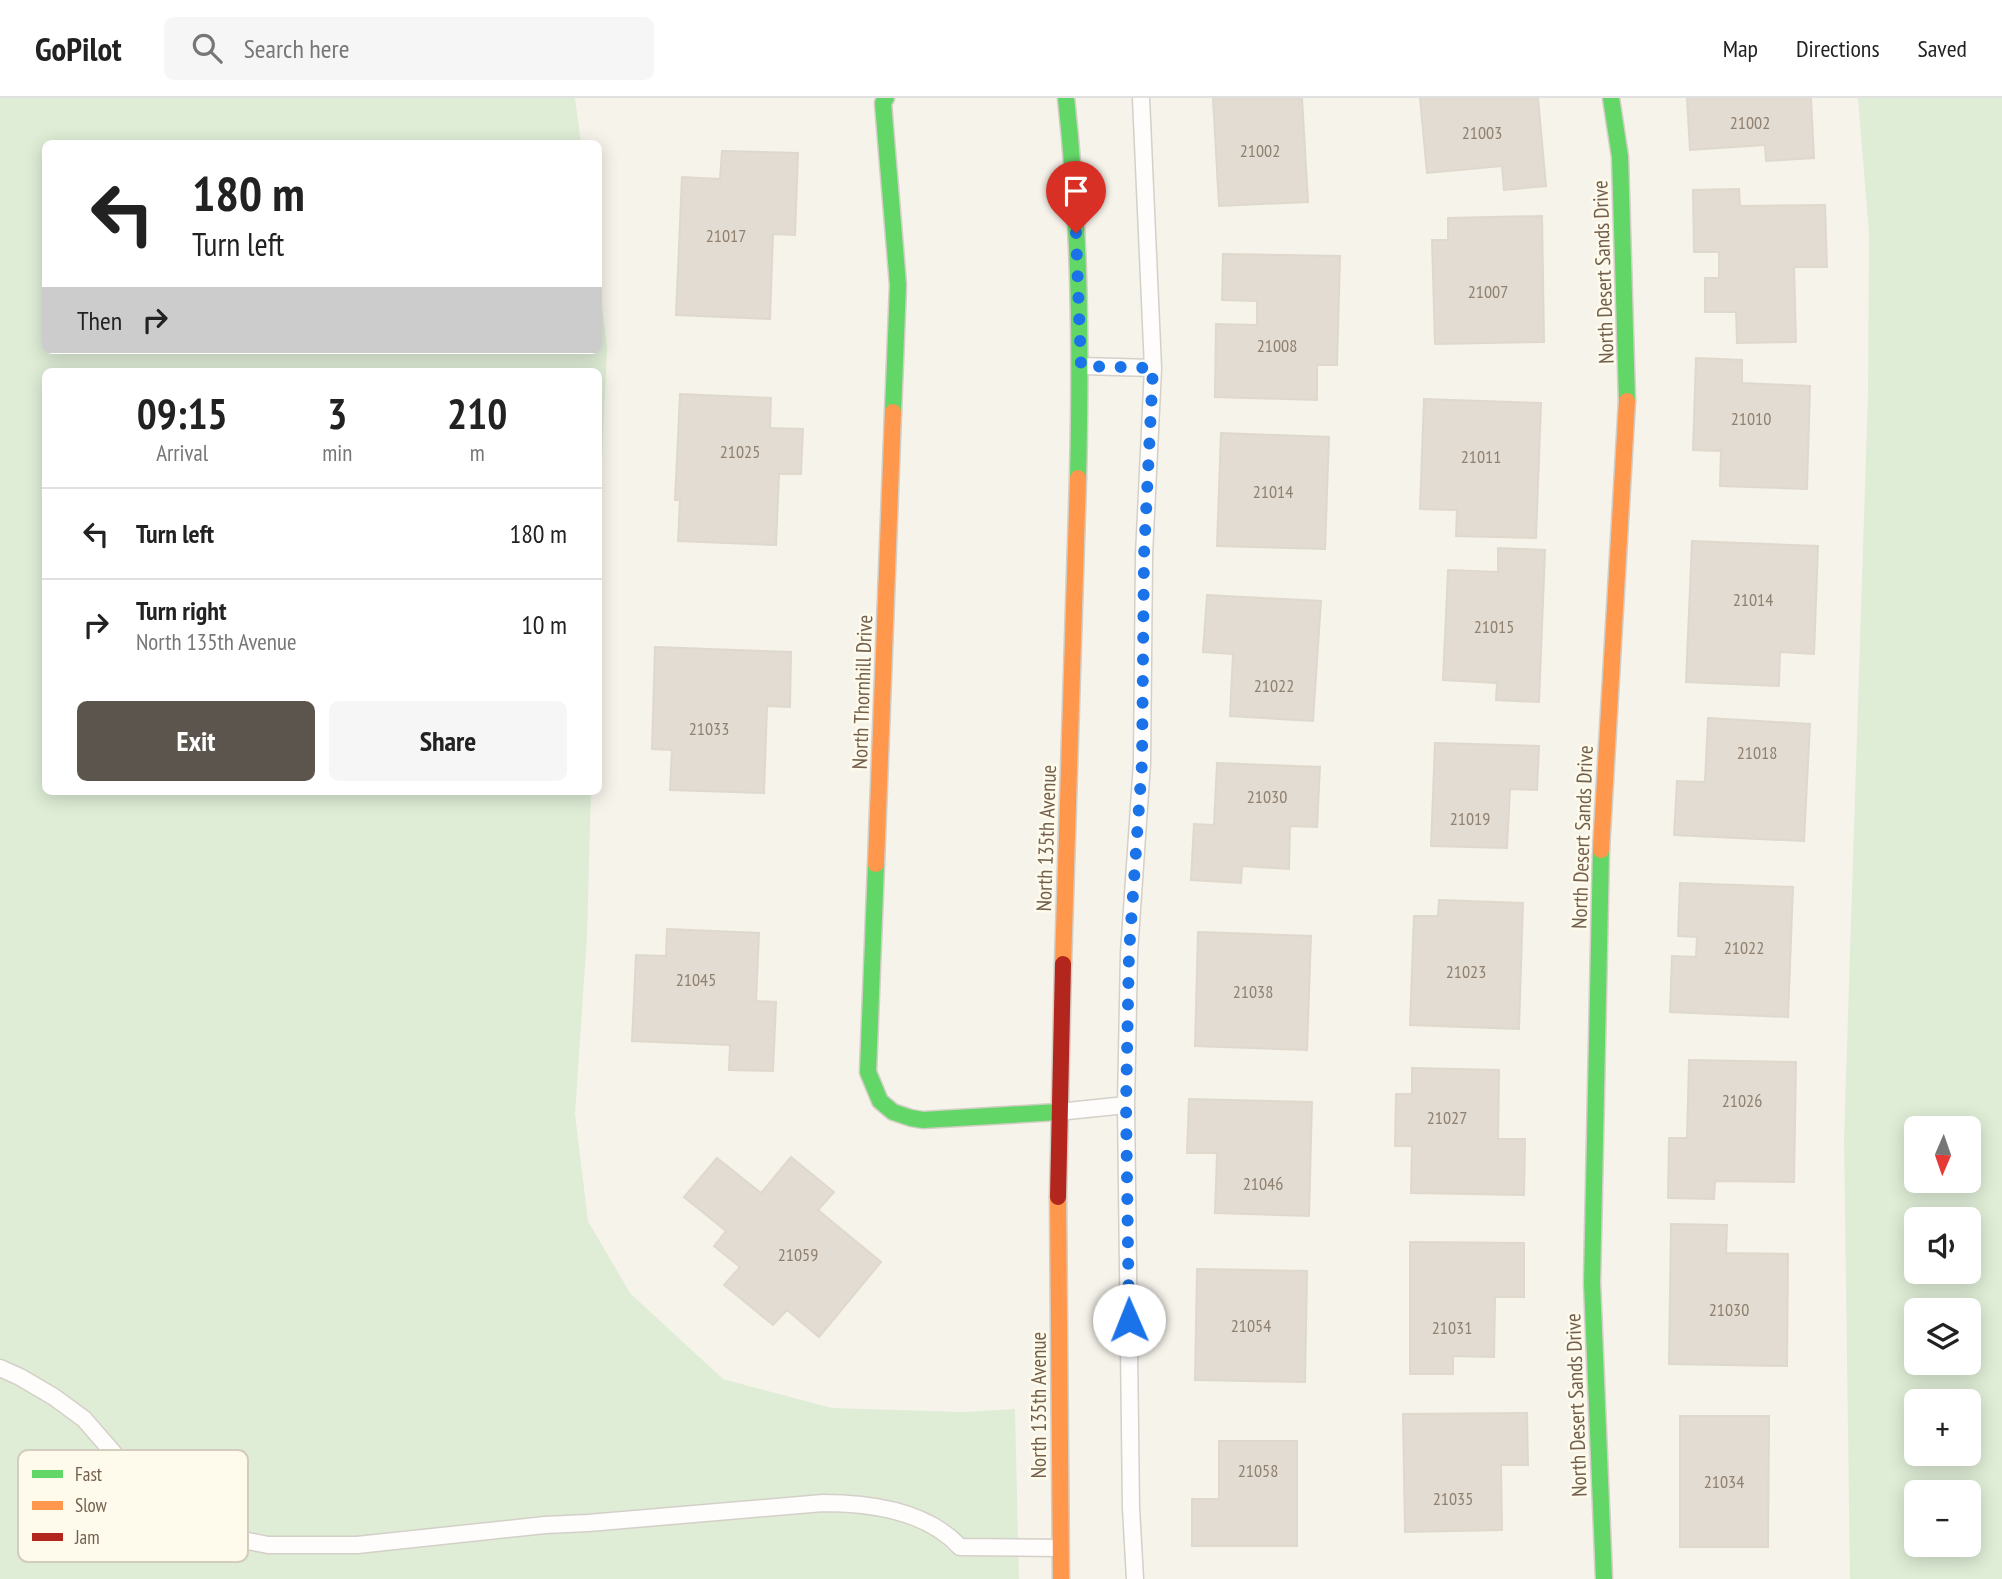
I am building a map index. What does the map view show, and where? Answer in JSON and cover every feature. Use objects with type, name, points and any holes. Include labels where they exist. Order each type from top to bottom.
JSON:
[{"type":"street","name":"North Thornhill Drive","points":[[886,98],[883,103],[898,285],[868,1072],[872,1088],[883,1106],[902,1117],[923,1120],[1058,1112]]},
{"type":"street","name":"North 135th Avenue","points":[[1061,1579],[1058,1112],[1081,366],[1072,153],[1066,98]]},
{"type":"street","name":"North Desert Sands Drive","points":[[1604,1579],[1592,1283],[1601,841],[1628,392],[1620,157],[1611,98]]},
{"type":"lane","points":[[1135,1579],[1131,1508],[1126,1105],[1129,953],[1142,763],[1144,555],[1153,368],[1141,98]]},
{"type":"lane","points":[[1081,366],[1153,368]]},
{"type":"lane","points":[[1058,1112],[1126,1105]]},
{"type":"lane","points":[[0,1368],[54,1397],[84,1419],[111,1450]]},
{"type":"lane","points":[[248,1541],[268,1545],[357,1545],[545,1525],[851,1503],[889,1510],[922,1521],[940,1529],[960,1547],[1059,1548]]},
{"type":"green space","points":[[0,98],[575,98],[581,140],[42,140],[42,354],[602,354],[602,306],[607,348],[602,464],[602,368],[42,368],[42,795],[591,795],[587,937],[575,1114],[588,1221],[630,1293],[723,1379],[832,1408],[962,1412],[1015,1409],[1019,1579],[0,1579]]},
{"type":"green space","points":[[1858,98],[2002,98],[2002,1579],[1850,1579],[1844,1139],[1868,392],[1869,234]]},
{"type":"building","points":[[1213,98],[1302,98],[1308,202],[1219,206]]},
{"type":"building","points":[[1420,98],[1538,98],[1546,186],[1504,190],[1502,166],[1427,173]]},
{"type":"building","points":[[1687,98],[1811,98],[1814,158],[1766,161],[1765,145],[1690,150]]},
{"type":"building","points":[[722,151],[798,153],[795,235],[773,234],[770,319],[676,315],[682,177],[720,179]]},
{"type":"building","points":[[1739,189],[1740,206],[1825,205],[1827,267],[1794,267],[1796,342],[1737,343],[1736,312],[1705,312],[1705,278],[1719,278],[1719,252],[1694,252],[1693,190]]},
{"type":"building","points":[[1542,216],[1544,342],[1435,344],[1432,240],[1448,240],[1448,218]]},
{"type":"building","points":[[1223,254],[1340,256],[1337,365],[1317,365],[1317,400],[1215,397],[1216,324],[1257,325],[1257,301],[1222,300]]},
{"type":"building","points":[[1696,358],[1742,360],[1742,383],[1810,386],[1807,489],[1720,486],[1721,451],[1693,450]]},
{"type":"building","points":[[680,394],[771,398],[770,428],[803,429],[801,474],[779,474],[776,545],[678,541],[680,500],[675,500]]},
{"type":"building","points":[[1424,399],[1541,403],[1536,538],[1456,536],[1457,510],[1420,509]]},
{"type":"building","points":[[1221,433],[1329,437],[1325,549],[1217,546]]},
{"type":"building","points":[[1692,541],[1818,546],[1814,654],[1780,652],[1779,686],[1686,682]]},
{"type":"building","points":[[1498,548],[1545,550],[1539,702],[1496,700],[1497,683],[1443,680],[1448,570],[1498,572]]},
{"type":"building","points":[[1207,595],[1321,601],[1313,721],[1230,716],[1233,654],[1203,652]]},
{"type":"building","points":[[655,647],[791,652],[790,707],[767,706],[764,793],[670,790],[672,750],[652,749]]},
{"type":"building","points":[[1708,718],[1810,724],[1804,841],[1674,835],[1677,781],[1705,782]]},
{"type":"building","points":[[1435,743],[1539,746],[1537,790],[1510,789],[1507,848],[1431,846]]},
{"type":"building","points":[[1217,763],[1320,767],[1317,827],[1290,826],[1289,869],[1242,866],[1241,883],[1191,880],[1194,824],[1214,825]]},
{"type":"building","points":[[1680,883],[1793,887],[1788,1017],[1670,1012],[1672,956],[1696,957],[1697,937],[1678,936]]},
{"type":"building","points":[[1439,900],[1523,903],[1519,1029],[1410,1025],[1414,916],[1438,916]]},
{"type":"building","points":[[667,929],[759,933],[756,1001],[776,1002],[773,1071],[729,1070],[730,1045],[632,1041],[636,955],[666,956]]},
{"type":"building","points":[[1198,932],[1311,936],[1307,1050],[1195,1046]]},
{"type":"building","points":[[1689,1060],[1796,1062],[1794,1182],[1715,1181],[1714,1199],[1668,1198],[1669,1138],[1687,1138]]},
{"type":"building","points":[[1412,1068],[1499,1070],[1498,1139],[1525,1139],[1524,1195],[1411,1193],[1412,1146],[1395,1146],[1396,1094],[1412,1094]]},
{"type":"building","points":[[1189,1099],[1312,1102],[1309,1216],[1215,1213],[1217,1153],[1187,1153]]},
{"type":"building","points":[[791,1157],[834,1192],[818,1210],[881,1262],[819,1337],[787,1310],[773,1325],[724,1285],[740,1267],[714,1246],[726,1231],[684,1197],[717,1158],[761,1193]]},
{"type":"building","points":[[1671,1224],[1727,1225],[1726,1253],[1788,1254],[1787,1366],[1669,1364]]},
{"type":"building","points":[[1410,1242],[1524,1243],[1524,1297],[1495,1297],[1494,1357],[1453,1356],[1453,1374],[1410,1374]]},
{"type":"building","points":[[1197,1269],[1307,1271],[1305,1382],[1195,1380]]},
{"type":"building","points":[[1527,1413],[1528,1465],[1501,1465],[1502,1530],[1405,1532],[1403,1414]]},
{"type":"building","points":[[1680,1416],[1769,1416],[1768,1547],[1680,1547]]},
{"type":"building","points":[[1219,1441],[1297,1441],[1297,1546],[1192,1546],[1192,1499],[1219,1499]]},
{"type":"traffic: fast","points":[[886,98],[883,103],[898,285],[893,412]]},
{"type":"traffic: fast","points":[[1066,98],[1078,288],[1078,478]]},
{"type":"traffic: fast","points":[[1611,98],[1620,157],[1627,401]]},
{"type":"traffic: fast","points":[[1601,850],[1592,1283],[1604,1579]]},
{"type":"traffic: fast","points":[[876,864],[868,1072],[880,1101],[893,1112],[923,1120],[1058,1112]]},
{"type":"traffic: slow","points":[[1601,850],[1627,401]]},
{"type":"traffic: slow","points":[[876,864],[893,412]]},
{"type":"traffic: slow","points":[[1063,964],[1078,478]]},
{"type":"traffic: slow","points":[[1058,1197],[1061,1579]]},
{"type":"traffic: jam","points":[[1058,1197],[1063,964]]},
{"type":"route","points":[[1076,233],[1081,366],[1153,368],[1144,555],[1142,763],[1129,953],[1126,1105],[1129,1320]]}]
